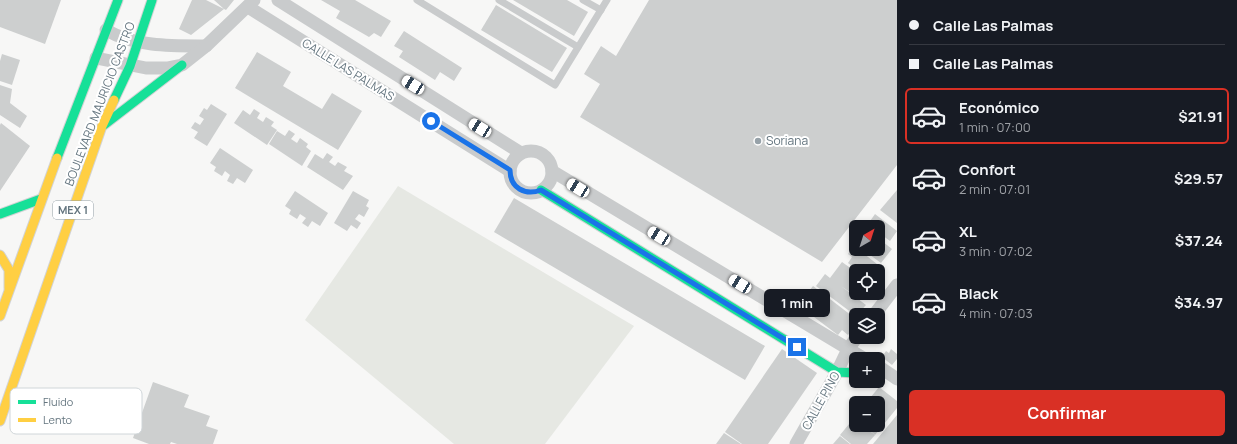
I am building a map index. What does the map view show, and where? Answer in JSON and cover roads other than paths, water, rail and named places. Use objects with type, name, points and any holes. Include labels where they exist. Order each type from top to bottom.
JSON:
[{"type":"main road","name":"BOULEVARD MAURICIO CASTRO","points":[[0,316],[41,199],[118,0]]},
{"type":"main road","name":"BOULEVARD MAURICIO CASTRO","points":[[11,388],[102,126],[130,66],[152,0]]},
{"type":"main road","points":[[102,126],[182,65]]},
{"type":"main road","points":[[541,190],[838,372],[849,373]]},
{"type":"main road","points":[[0,214],[41,199]]},
{"type":"main road","points":[[0,255],[8,266],[10,273],[8,293]]},
{"type":"main road","name":"BOULEVARD MAURICIO CASTRO","points":[[0,421],[10,392]]},
{"type":"street","name":"CALLE LAS PALMAS","points":[[278,0],[521,153]]},
{"type":"street","points":[[96,58],[146,68],[167,68],[182,65],[206,46],[251,3]]},
{"type":"street","name":"CALLE LAS PALMAS","points":[[251,3],[510,170]]},
{"type":"street","points":[[106,30],[138,41],[176,46],[206,46]]},
{"type":"street","points":[[530,151],[541,154],[548,160],[552,171],[549,182],[541,190],[528,193],[520,189],[511,180],[510,170],[514,159],[521,153],[530,151]]},
{"type":"street","points":[[552,171],[853,352]]},
{"type":"street","points":[[879,308],[897,285]]},
{"type":"street","name":"CALLE PINO","points":[[796,444],[838,372],[848,349],[852,344]]},
{"type":"lane","points":[[417,0],[555,85],[607,0]]},
{"type":"lane","points":[[500,0],[578,47]]},
{"type":"lane","points":[[584,0],[601,10]]},
{"type":"place","name":"Soriana","points":[[758,141]]}]
